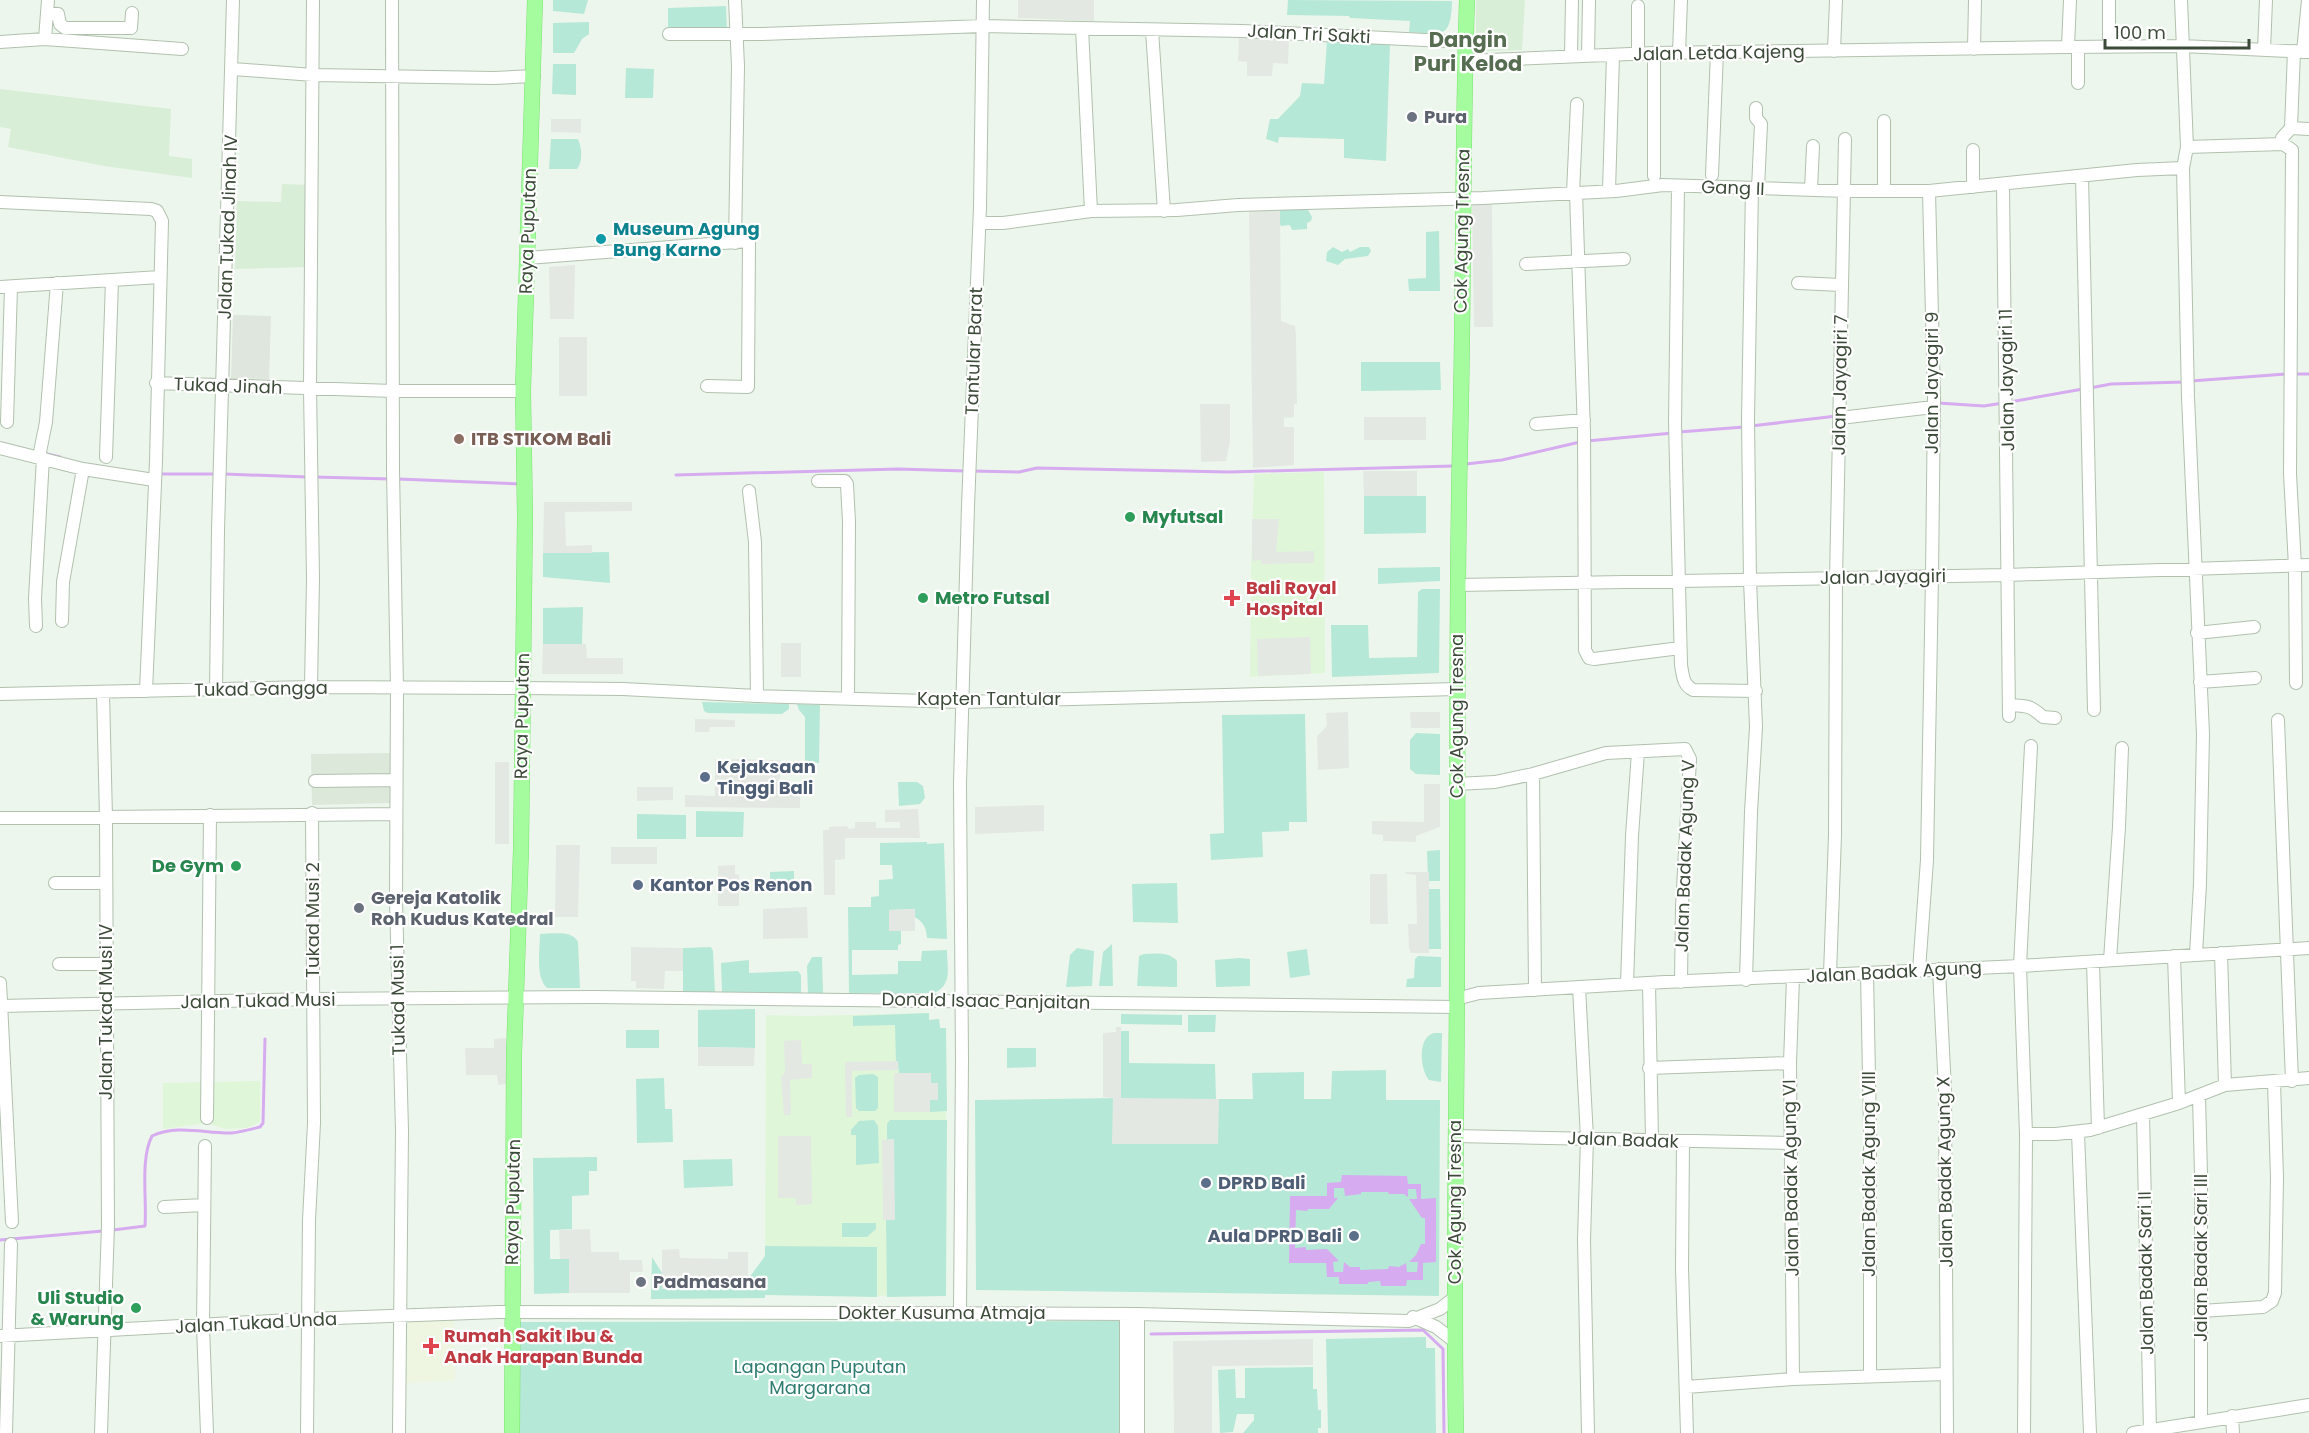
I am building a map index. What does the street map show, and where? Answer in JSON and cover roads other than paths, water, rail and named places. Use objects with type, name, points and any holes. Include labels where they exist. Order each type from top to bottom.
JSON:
[{"type":"main road","name":"Raya Puputan","points":[[512,1433],[515,998],[521,849],[523,391],[535,0]]},
{"type":"main road","name":"Cok Agung Tresna","points":[[1456,1433],[1454,1298],[1457,1003],[1456,689],[1462,199],[1467,0]]},
{"type":"street","points":[[45,39],[48,0]]},
{"type":"street","name":"Jalan Tukad Jinah IV","points":[[216,690],[218,530],[233,69],[233,0]]},
{"type":"street","points":[[311,687],[310,388],[313,0]]},
{"type":"street","name":"Tukad Musi 1","points":[[392,0],[397,998],[402,1131],[399,1433]]},
{"type":"street","points":[[735,0],[737,34],[735,243]]},
{"type":"street","name":"Tantular Barat","points":[[960,1312],[960,783],[969,468],[980,223],[983,0]]},
{"type":"street","points":[[1571,56],[1572,0]]},
{"type":"street","points":[[1588,56],[1589,0]]},
{"type":"street","points":[[1678,53],[1681,0]]},
{"type":"street","points":[[1834,51],[1836,0]]},
{"type":"street","points":[[1974,49],[1975,0]]},
{"type":"street","points":[[2070,0],[2078,83]]},
{"type":"street","points":[[2109,0],[2109,47]]},
{"type":"street","points":[[2181,0],[2187,147],[2183,168],[2188,397],[2203,734],[2196,954]]},
{"type":"street","points":[[2264,50],[2266,0]]},
{"type":"street","points":[[2283,144],[2282,138],[2291,128],[2308,0]]},
{"type":"street","points":[[1638,6],[1638,54]]},
{"type":"street","points":[[47,13],[58,14],[60,24],[65,28],[131,28],[132,13]]},
{"type":"street","name":"Jalan Tri Sakti","points":[[669,34],[983,26],[1242,31],[1466,42]]},
{"type":"street","points":[[1082,28],[1091,212]]},
{"type":"street","points":[[1152,30],[1164,210]]},
{"type":"street","points":[[0,42],[45,39],[182,49]]},
{"type":"street","name":"Jalan Letda Kajeng","points":[[1465,61],[1654,53],[2073,47],[2182,46],[2302,52]]},
{"type":"street","points":[[1712,175],[1717,52]]},
{"type":"street","points":[[1654,53],[1654,176]]},
{"type":"street","points":[[1609,191],[1613,55]]},
{"type":"street","points":[[233,69],[313,75],[494,78],[534,76]]},
{"type":"street","points":[[1577,104],[1574,193],[1580,261],[1579,315],[1585,454],[1585,650],[1589,657],[1594,659],[1680,648]]},
{"type":"street","points":[[1746,980],[1756,727],[1750,580],[1748,420],[1755,188],[1761,124],[1756,118],[1756,108]]},
{"type":"street","points":[[1884,122],[1884,191]]},
{"type":"street","points":[[2291,128],[2309,129]]},
{"type":"street","name":"Jalan Jayagiri 7","points":[[1830,974],[1835,835],[1836,579],[1845,139]]},
{"type":"street","points":[[2187,147],[2283,144],[2291,149],[2293,161],[2290,474],[2295,566],[2296,683]]},
{"type":"street","points":[[1810,190],[1813,146]]},
{"type":"street","points":[[1973,150],[1973,187]]},
{"type":"street","name":"Gang II","points":[[980,223],[1003,223],[1091,212],[1238,205],[1462,199],[1609,191],[1663,185],[1845,191],[1929,191],[2183,168]]},
{"type":"street","points":[[2082,176],[2094,710]]},
{"type":"street","name":"Jalan Jayagiri 11","points":[[2003,185],[2009,710],[2029,706],[2036,709],[2043,717],[2055,718]]},
{"type":"street","points":[[1678,186],[1675,423],[1681,665],[1688,687],[1701,691],[1756,690]]},
{"type":"street","name":"Jalan Jayagiri 9","points":[[1919,970],[1927,860],[1932,576],[1933,404],[1929,191]]},
{"type":"street","name":"Tukad Jinah","points":[[0,202],[157,211],[162,221],[156,383],[393,391],[523,391]]},
{"type":"street","points":[[527,258],[749,241],[748,387],[707,386]]},
{"type":"street","points":[[1526,264],[1624,259]]},
{"type":"street","points":[[7,422],[6,287],[160,278]]},
{"type":"street","points":[[106,458],[112,281]]},
{"type":"street","points":[[36,626],[35,586],[41,453],[50,378],[57,283]]},
{"type":"street","points":[[1798,283],[1841,285]]},
{"type":"street","points":[[146,691],[156,461],[156,383]]},
{"type":"street","points":[[1840,414],[1933,404]]},
{"type":"street","points":[[1536,424],[1584,426]]},
{"type":"street","points":[[0,448],[41,453],[82,469],[154,479]]},
{"type":"street","points":[[62,621],[63,582],[82,469]]},
{"type":"street","points":[[818,481],[845,481],[847,484],[849,522],[848,695]]},
{"type":"street","points":[[749,491],[755,542],[757,696]]},
{"type":"street","name":"Jalan Jayagiri","points":[[1458,585],[2007,575],[2309,565]]},
{"type":"street","points":[[2197,633],[2254,627]]},
{"type":"street","points":[[2200,682],[2255,678]]},
{"type":"street","name":"Tukad Gangga","points":[[0,694],[311,687],[522,688]]},
{"type":"street","name":"Kapten Tantular","points":[[522,688],[623,689],[757,696],[848,695],[963,702],[1456,689]]},
{"type":"street","name":"Jalan Tukad Musi IV","points":[[100,1433],[106,1332],[108,1228],[106,818],[103,693]]},
{"type":"street","points":[[2278,720],[2292,1081]]},
{"type":"street","points":[[2024,1433],[2026,1134],[2020,966],[2031,746]]},
{"type":"street","points":[[2109,960],[2119,827],[2122,748]]},
{"type":"street","name":"Jalan Badak Agung V","points":[[1456,784],[1495,782],[1533,774],[1606,753],[1685,749],[1690,759],[1682,907],[1681,982]]},
{"type":"street","points":[[1627,984],[1632,836],[1638,752]]},
{"type":"street","points":[[1533,774],[1535,990]]},
{"type":"street","points":[[315,781],[396,780]]},
{"type":"street","points":[[0,818],[312,813],[396,814]]},
{"type":"street","name":"Tukad Musi 2","points":[[307,1433],[309,1220],[314,1129],[312,813]]},
{"type":"street","points":[[207,1118],[210,815]]},
{"type":"street","points":[[55,883],[106,883]]},
{"type":"street","name":"Jalan Badak Agung","points":[[1457,1003],[1479,993],[2020,966],[2309,948]]},
{"type":"street","points":[[2221,953],[2226,1085]]},
{"type":"street","points":[[2174,956],[2179,1103]]},
{"type":"street","points":[[2093,962],[2098,1128]]},
{"type":"street","points":[[59,964],[106,964]]},
{"type":"street","name":"Jalan Badak Agung X","points":[[1939,969],[1945,1091],[1947,1433]]},
{"type":"street","name":"Jalan Badak Agung VIII","points":[[1867,973],[1870,1128],[1870,1376]]},
{"type":"street","name":"Jalan Badak Agung VI","points":[[1793,977],[1790,1063],[1793,1380]]},
{"type":"street","points":[[0,983],[12,1222]]},
{"type":"street","points":[[1649,983],[1652,1139]]},
{"type":"street","name":"Jalan Badak Agung","points":[[1457,984],[1479,993]]},
{"type":"street","points":[[1579,987],[1587,1138],[1584,1240],[1588,1433]]},
{"type":"street","name":"Jalan Tukad Musi","points":[[0,1006],[313,999],[515,998]]},
{"type":"street","name":"Donald Isaac Panjaitan","points":[[515,998],[1457,1003]]},
{"type":"street","points":[[1649,1068],[1790,1063]]},
{"type":"street","points":[[2026,1134],[2078,1133],[2179,1103],[2226,1085],[2309,1078]]},
{"type":"street","points":[[2201,1311],[2258,1308],[2266,1306],[2274,1298],[2277,1178],[2274,1082]]},
{"type":"street","name":"Jalan Badak Sari III","points":[[2199,1095],[2201,1421]]},
{"type":"street","name":"Jalan Badak Sari II","points":[[2143,1114],[2150,1431]]},
{"type":"street","points":[[2078,1133],[2090,1433]]},
{"type":"street","name":"Jalan Badak","points":[[1455,1136],[1791,1143]]},
{"type":"street","points":[[1683,1142],[1682,1268],[1687,1433]]},
{"type":"street","points":[[205,1146],[203,1327],[207,1433]]},
{"type":"street","points":[[164,1207],[204,1205]]},
{"type":"street","points":[[6,1433],[5,1336],[11,1244]]},
{"type":"street","name":"Dokter Kusuma Atmaja","points":[[1418,1318],[1440,1309],[1454,1298]]},
{"type":"street","name":"Dokter Kusuma Atmaja","points":[[512,1312],[960,1312],[1373,1319],[1409,1316],[1436,1327],[1454,1341]]},
{"type":"street","name":"Jalan Tukad Unda","points":[[5,1336],[203,1327],[308,1319],[512,1312]]},
{"type":"street","points":[[1126,1433],[1132,1314]]},
{"type":"street","points":[[1132,1314],[1138,1433]]},
{"type":"street","points":[[1686,1387],[1946,1374]]},
{"type":"street","points":[[2133,1433],[2171,1430],[2201,1421],[2309,1405]]},
{"type":"street","points":[[2232,1416],[2233,1433]]},
{"type":"waterway","points":[[2191,381],[2286,374]]},
{"type":"waterway","points":[[2293,374],[2309,374]]},
{"type":"waterway","points":[[2090,388],[2111,384],[2185,382]]},
{"type":"waterway","points":[[2010,402],[2083,389]]},
{"type":"waterway","points":[[1938,403],[1984,406],[2003,403]]},
{"type":"waterway","points":[[1751,426],[1837,416]]},
{"type":"waterway","points":[[1679,432],[1744,427]]},
{"type":"waterway","points":[[1587,441],[1673,433]]},
{"type":"waterway","points":[[1466,464],[1502,460],[1580,442]]},
{"type":"waterway","points":[[43,453],[60,457]]},
{"type":"waterway","points":[[972,471],[1019,472],[1037,468],[1229,472],[1453,466]]},
{"type":"waterway","points":[[676,475],[898,469],[965,471]]},
{"type":"waterway","points":[[158,474],[217,474]]},
{"type":"waterway","points":[[224,474],[307,477]]},
{"type":"waterway","points":[[314,477],[391,479]]},
{"type":"waterway","points":[[398,479],[520,484]]},
{"type":"waterway","points":[[113,1230],[145,1226],[145,1167],[148,1145],[152,1136],[162,1132],[182,1130],[232,1133],[260,1127],[263,1123],[265,1039]]},
{"type":"waterway","points":[[0,1240],[103,1231]]},
{"type":"waterway","points":[[1151,1334],[1423,1330],[1443,1349],[1444,1433]]},
{"type":"place","name":"Pura","points":[[1412,117]]},
{"type":"place","name":"Museum Agung Bung Karno","points":[[601,239]]},
{"type":"place","name":"ITB STIKOM Bali","points":[[459,439]]},
{"type":"place","name":"Myfutsal","points":[[1130,517]]},
{"type":"place","name":"Metro Futsal","points":[[923,598]]},
{"type":"place","name":"Bali Royal Hospital","points":[[1232,598]]},
{"type":"place","name":"Kejaksaan Tinggi Bali","points":[[705,777]]},
{"type":"place","name":"De Gym","points":[[236,866]]},
{"type":"place","name":"Kantor Pos Renon","points":[[638,885]]},
{"type":"place","name":"Gereja Katolik Roh Kudus Katedral","points":[[359,908]]},
{"type":"place","name":"DPRD Bali","points":[[1206,1183]]},
{"type":"place","name":"Aula DPRD Bali","points":[[1354,1236]]},
{"type":"place","name":"Padmasana","points":[[641,1282]]},
{"type":"place","name":"Uli Studio & Warung","points":[[136,1308]]},
{"type":"place","name":"Rumah Sakit Ibu & Anak Harapan Bunda","points":[[431,1346]]},
{"type":"district","name":"Dangin Puri Kelod","points":[[1468,52]]},
{"type":"park label","name":"Lapangan Puputan Margarana","points":[[820,1377]]}]
